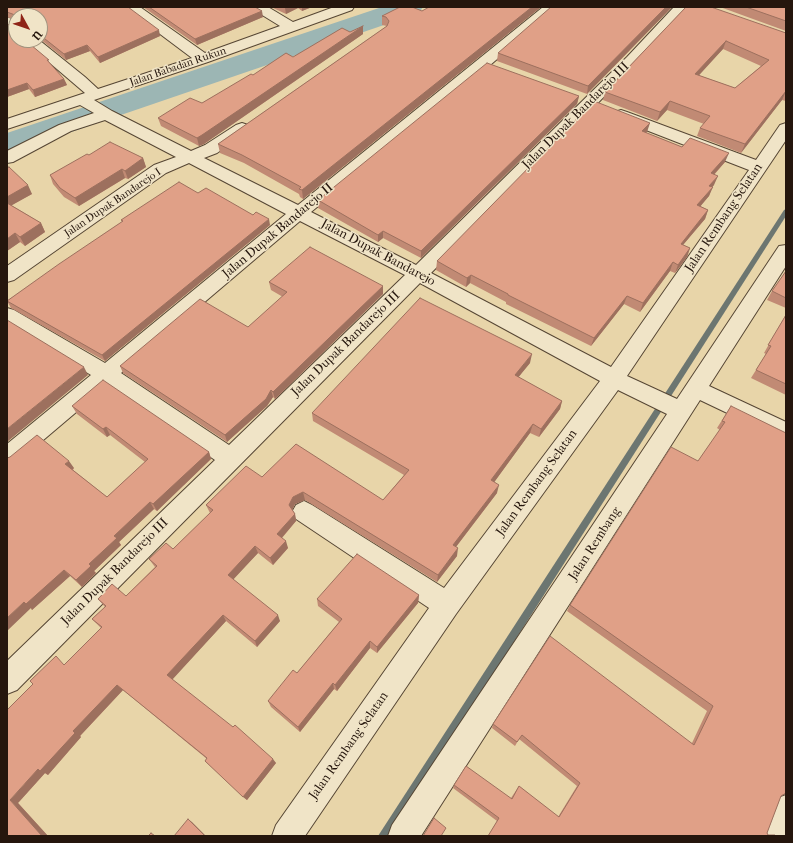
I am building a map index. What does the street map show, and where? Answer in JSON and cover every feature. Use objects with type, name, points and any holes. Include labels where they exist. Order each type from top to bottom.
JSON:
[{"type":"street","points":[[131,7],[203,59]]},
{"type":"street","points":[[258,7],[291,27]]},
{"type":"street","name":"Jalan Babadan Rukun","points":[[7,124],[88,99],[347,7]]},
{"type":"street","name":"Jalan Dupak Bandarejo II","points":[[7,457],[300,212],[491,66],[551,7]]},
{"type":"street","name":"Jalan Dupak Bandarejo III","points":[[7,680],[230,458],[418,274],[583,99],[632,60],[682,7]]},
{"type":"street","name":"Jalan Dupak Bandarejo","points":[[40,48],[80,80],[88,99],[105,113],[190,158],[300,212],[614,378],[678,409]]},
{"type":"street","points":[[583,99],[758,167]]},
{"type":"street","points":[[7,158],[65,128],[105,113]]},
{"type":"street","name":"Jalan Dupak Bandarejo I","points":[[7,274],[160,169],[212,149],[256,118]]},
{"type":"street","name":"Jalan Rembang Selatan","points":[[287,836],[447,605],[614,378],[786,128]]},
{"type":"street","name":"Jalan Rembang","points":[[403,836],[678,409],[696,389],[786,251]]},
{"type":"street","points":[[7,315],[106,374],[230,458]]},
{"type":"street","points":[[696,389],[786,432]]},
{"type":"street","points":[[304,512],[447,605]]},
{"type":"street","points":[[776,836],[786,810]]},
{"type":"building","points":[[7,7],[128,7],[159,30],[98,57],[87,45],[64,54],[48,41],[48,8],[8,8],[7,12]]},
{"type":"building","points":[[149,7],[255,7],[262,11],[195,39]]},
{"type":"building","points":[[400,7],[412,7],[422,11],[429,7],[532,7],[302,190],[299,189],[301,187],[242,155],[218,144],[387,26],[389,21],[386,17],[382,16]]},
{"type":"building","points":[[551,7],[666,7],[588,86],[498,53]]},
{"type":"building","points":[[686,7],[711,7],[786,33],[786,91],[745,144],[700,128],[710,116],[670,101],[660,112],[605,92]],"holes":[[[726,41],[769,60],[735,88],[695,74]]]},
{"type":"building","points":[[746,7],[786,7],[786,21]]},
{"type":"building","points":[[7,24],[8,48],[35,48],[49,60],[47,60],[64,79],[33,90],[27,83],[7,90]]},
{"type":"building","points":[[363,26],[197,138],[158,118],[190,98],[202,103],[251,74],[253,75],[286,53],[293,57],[342,28],[350,32]]},
{"type":"building","points":[[487,63],[579,96],[421,251],[383,231],[378,235],[318,200]]},
{"type":"building","points":[[594,101],[650,123],[642,131],[682,147],[690,138],[729,153],[711,173],[718,176],[709,186],[713,187],[697,205],[708,210],[681,244],[690,248],[678,265],[673,262],[643,303],[627,296],[594,338],[471,275],[467,278],[437,261]]},
{"type":"building","points":[[110,142],[143,158],[125,171],[122,169],[75,198],[60,188],[50,175],[87,154],[89,155]]},
{"type":"building","points":[[9,167],[28,185],[7,197],[7,168]]},
{"type":"building","points":[[179,182],[198,193],[206,188],[253,215],[256,212],[269,219],[102,355],[7,301],[123,221],[121,220]]},
{"type":"building","points":[[7,203],[41,223],[20,237],[15,233],[7,239]]},
{"type":"building","points":[[310,247],[383,286],[273,392],[271,390],[266,399],[225,435],[120,366],[200,299],[248,327],[287,292],[269,282]]},
{"type":"building","points":[[786,271],[786,298],[772,291]]},
{"type":"building","points":[[420,298],[532,354],[515,375],[562,401],[541,429],[533,424],[491,480],[499,485],[453,545],[458,548],[438,575],[303,492],[293,497],[289,505],[295,514],[277,534],[286,541],[270,558],[255,546],[228,575],[278,615],[255,641],[223,615],[167,675],[233,727],[235,725],[273,759],[243,797],[205,761],[207,758],[117,685],[73,731],[75,733],[40,771],[38,769],[10,800],[42,836],[7,836],[7,710],[33,684],[30,681],[56,656],[64,665],[102,627],[92,619],[106,606],[98,599],[112,584],[126,596],[157,566],[149,559],[166,543],[173,549],[213,510],[206,505],[246,466],[262,477],[296,444],[383,500],[409,470],[312,413]]},
{"type":"building","points":[[786,315],[786,384],[756,370],[771,346],[768,345]]},
{"type":"building","points":[[7,320],[84,367],[7,429]]},
{"type":"building","points":[[103,380],[209,452],[153,504],[150,502],[114,536],[117,538],[89,564],[91,566],[76,580],[64,570],[26,604],[24,602],[7,618],[7,458],[37,435],[69,461],[65,464],[107,497],[148,459],[106,427],[103,429],[72,406]]},
{"type":"building","points":[[731,406],[786,433],[786,793],[781,796],[767,833],[768,835],[775,836],[488,836],[499,818],[454,785],[466,766],[512,799],[519,786],[559,817],[580,783],[522,735],[517,742],[493,724],[550,636],[694,745],[713,706],[570,605],[671,447],[698,461],[725,422],[722,421]]},
{"type":"building","points":[[357,554],[419,595],[377,647],[370,641],[335,685],[333,683],[298,727],[268,701],[293,670],[297,673],[342,619],[317,599]]},
{"type":"building","points":[[434,818],[446,828],[441,836],[423,836]]},
{"type":"building","points":[[188,819],[205,836],[174,836]]},
{"type":"building","points":[[151,833],[155,836],[148,836]]},
{"type":"waterway","points":[[7,144],[409,7]]},
{"type":"waterway","points":[[384,836],[786,211]]}]
